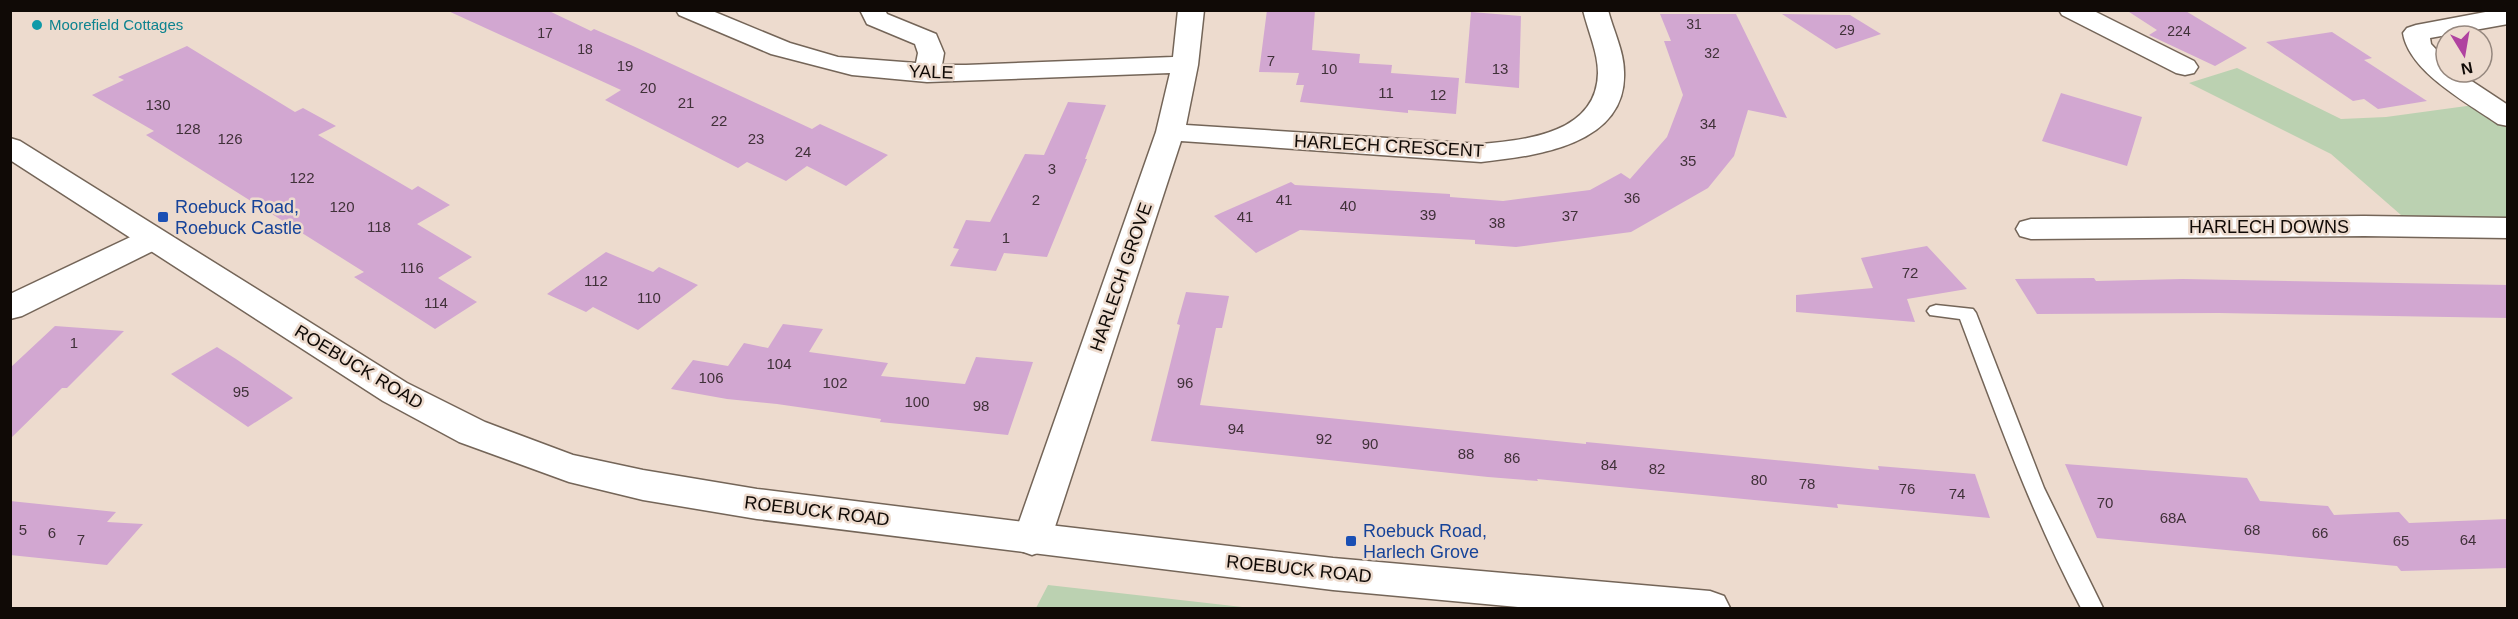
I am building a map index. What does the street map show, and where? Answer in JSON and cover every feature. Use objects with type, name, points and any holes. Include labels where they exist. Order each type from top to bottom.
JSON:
[{"type":"street","name":"YALE","points":[[688,10],[752,38],[839,66],[927,74],[1039,73],[1185,65]]},
{"type":"street","points":[[872,10],[876,19],[927,40],[931,52],[927,74]]},
{"type":"street","name":"HARLECH GROVE","points":[[1032,539],[1170,132],[1185,65],[1191,10]]},
{"type":"street","name":"HARLECH CRESCENT","points":[[1170,132],[1481,153],[1522,150],[1550,142],[1594,119],[1607,101],[1612,74],[1595,10]]},
{"type":"street","points":[[2071,10],[2186,68]]},
{"type":"street","points":[[2508,16],[2416,33],[2418,46],[2446,76],[2508,118]]},
{"type":"street","name":"ROEBUCK ROAD","points":[[10,147],[395,392],[472,432],[568,468],[643,485],[758,504],[1032,539],[1333,574],[1710,609]]},
{"type":"street","name":"HARLECH DOWNS","points":[[2031,229],[2364,226],[2508,228]]},
{"type":"street","points":[[10,308],[152,239]]},
{"type":"lane","points":[[1936,311],[1967,313],[2034,488],[2066,559],[2092,609]]},
{"type":"green space","points":[[2237,68],[2341,119],[2386,117],[2474,105],[2507,127],[2507,224],[2409,222],[2331,154],[2189,83]]},
{"type":"green space","points":[[1048,585],[1251,608],[1036,608]]},
{"type":"building","points":[[446,10],[547,10],[591,31],[594,29],[633,46],[812,129],[820,124],[888,155],[846,186],[807,166],[786,181],[747,162],[738,168],[605,100],[621,90]]},
{"type":"building","points":[[1267,10],[1315,10],[1312,50],[1360,54],[1359,63],[1392,65],[1391,73],[1459,78],[1456,114],[1408,110],[1408,113],[1300,102],[1304,85],[1296,85],[1299,73],[1259,72]]},
{"type":"building","points":[[2126,10],[2184,10],[2247,48],[2215,66],[2149,35],[2157,30]]},
{"type":"building","points":[[1471,12],[1521,16],[1519,88],[1465,83]]},
{"type":"building","points":[[1660,14],[1736,14],[1787,118],[1748,110],[1734,156],[1708,188],[1631,232],[1516,247],[1475,244],[1475,240],[1300,230],[1256,253],[1214,216],[1291,182],[1295,185],[1450,194],[1450,197],[1503,201],[1590,190],[1621,173],[1630,179],[1667,137],[1683,95],[1664,41],[1671,41]]},
{"type":"building","points":[[1782,14],[1850,15],[1881,34],[1836,49]]},
{"type":"building","points":[[2332,32],[2372,58],[2364,60],[2427,101],[2378,109],[2364,99],[2353,101],[2266,42]]},
{"type":"building","points":[[187,46],[295,112],[303,108],[336,126],[318,135],[412,190],[418,186],[450,205],[417,224],[472,257],[438,278],[477,302],[435,329],[354,277],[364,272],[146,135],[154,131],[92,95],[124,80],[118,77]]},
{"type":"building","points":[[2061,93],[2142,117],[2127,166],[2042,141]]},
{"type":"building","points":[[1068,102],[1106,105],[1085,159],[1087,159],[1047,257],[1004,253],[996,271],[950,266],[959,249],[953,248],[966,220],[990,222],[1025,154],[1044,155]]},
{"type":"building","points":[[1927,246],[1967,289],[1907,299],[1915,322],[1796,312],[1796,295],[1873,288],[1861,258]]},
{"type":"building","points":[[606,252],[653,272],[659,267],[698,285],[638,330],[593,307],[586,312],[547,294]]},
{"type":"building","points":[[2094,278],[2096,281],[2183,279],[2508,285],[2508,318],[2219,313],[2037,314],[2015,279]]},
{"type":"building","points":[[1186,292],[1229,296],[1222,328],[1216,328],[1200,405],[1586,444],[1586,442],[1879,470],[1878,466],[1975,474],[1990,518],[1837,504],[1838,508],[1537,479],[1538,481],[1488,477],[1151,441]]},
{"type":"building","points":[[783,324],[823,329],[809,352],[888,363],[881,376],[965,384],[976,357],[1033,362],[1008,435],[880,422],[881,419],[727,399],[671,389],[693,360],[728,366],[744,343],[768,348]]},
{"type":"building","points":[[55,326],[124,331],[67,388],[62,388],[10,439],[10,368]]},
{"type":"building","points":[[217,347],[293,398],[248,427],[171,374]]},
{"type":"building","points":[[2065,464],[2247,478],[2260,501],[2328,506],[2334,515],[2399,512],[2409,523],[2508,519],[2508,568],[2401,571],[2397,566],[2097,538]]},
{"type":"building","points":[[10,501],[116,512],[107,522],[143,524],[107,565],[10,555]]},
{"type":"place","name":"Moorefield Cottages","points":[[37,25]]},
{"type":"place","name":"Roebuck Road, Roebuck Castle","points":[[163,217]]},
{"type":"place","name":"Roebuck Road, Harlech Grove","points":[[1351,541]]}]
